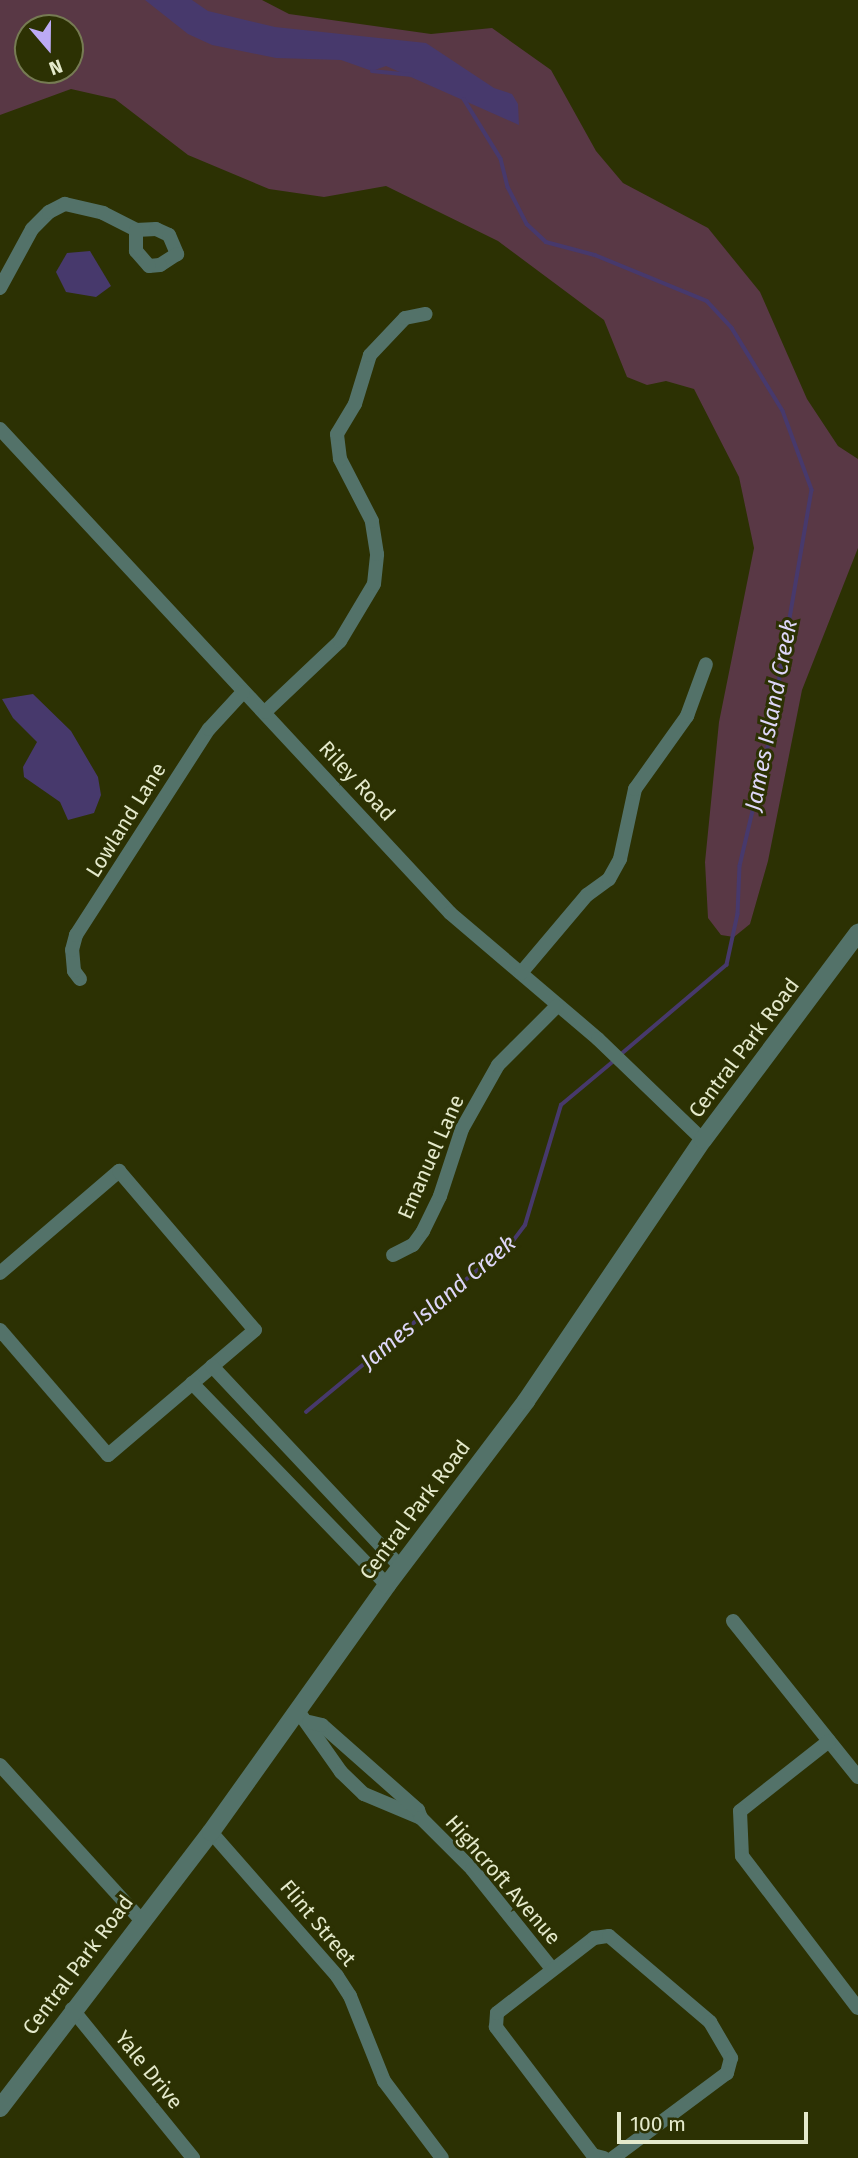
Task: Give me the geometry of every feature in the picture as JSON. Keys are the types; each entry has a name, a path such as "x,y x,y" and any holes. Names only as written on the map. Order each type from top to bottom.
{"street":[{"path":"0,288 32,229 48,212 65,204 103,213 136,230"},
{"path":"265,712 340,641 374,584 377,554 372,521 340,459 337,434 355,404 370,355 405,318 426,314"},
{"name":"Riley Road","path":"0,429 124,558 243,692 265,712 450,913 598,1039 703,1140"},
{"path":"521,973 587,895 609,879 620,859 635,789 687,716 706,664"},
{"name":"Lowland Lane","path":"80,979 73,960 76,935 209,729 243,692"},
{"name":"Central Park Road","path":"0,2108 72,2009 303,1717 387,1585 583,1321 703,1140 858,933"},
{"name":"Emanuel Lane","path":"393,1255 413,1245 423,1231 440,1196 463,1129 498,1065 557,1006"},
{"path":"0,1273 119,1171 255,1330 108,1455 0,1330"},
{"path":"212,1366 401,1567"},
{"path":"192,1383 387,1585"},
{"path":"733,1621 858,1777"},
{"name":"Highcroft Avenue","path":"303,1717 341,1772 364,1794 421,1818 472,1869 552,1969"},
{"name":"Highcroft Avenue","path":"303,1717 322,1725 418,1810 421,1818"},
{"path":"829,1741 740,1811 743,1856 858,2008"},
{"path":"0,1765 141,1920"},
{"name":"Flint Street","path":"211,1832 337,1976 384,2081 442,2158"},
{"path":"604,2158 593,2155 496,2027 497,2013 552,1969 594,1938 609,1937 710,2022 731,2058 727,2073 613,2158"},
{"name":"Yale Drive","path":"72,2009 193,2158"}],"shaded area":[{"path":"0,0 262,0 289,14 431,34 492,28 551,70 596,151 623,183 708,228 760,292 807,399 838,446 858,459 858,548 802,690 768,861 750,924 734,937 721,935 708,918 705,862 719,722 754,548 739,477 694,389 666,381 647,385 627,377 604,320 498,241 386,186 324,197 269,189 188,155 115,99 71,89 0,115"},
{"path":"145,0 192,0 208,11 275,27 426,43 494,88 512,94 518,104 519,125 386,66 372,71 341,60 276,58 212,45 188,34"},
{"path":"90,251 111,286 96,297 66,292 56,272 67,253"},
{"path":"33,694 71,731 98,777 101,795 94,813 68,820 60,802 24,777 23,767 37,742 13,718 2,699"}],"waterway":[{"name":"James Island Creek","path":"372,71 412,75"},
{"name":"James Island Creek","path":"464,99 501,159 508,187 527,224 546,242 595,255 707,301 732,328 783,411 812,490 767,752 740,866 738,914 727,965 621,1055"},
{"name":"James Island Creek","path":"306,1412 513,1241 525,1225 561,1105 615,1060"}]}
